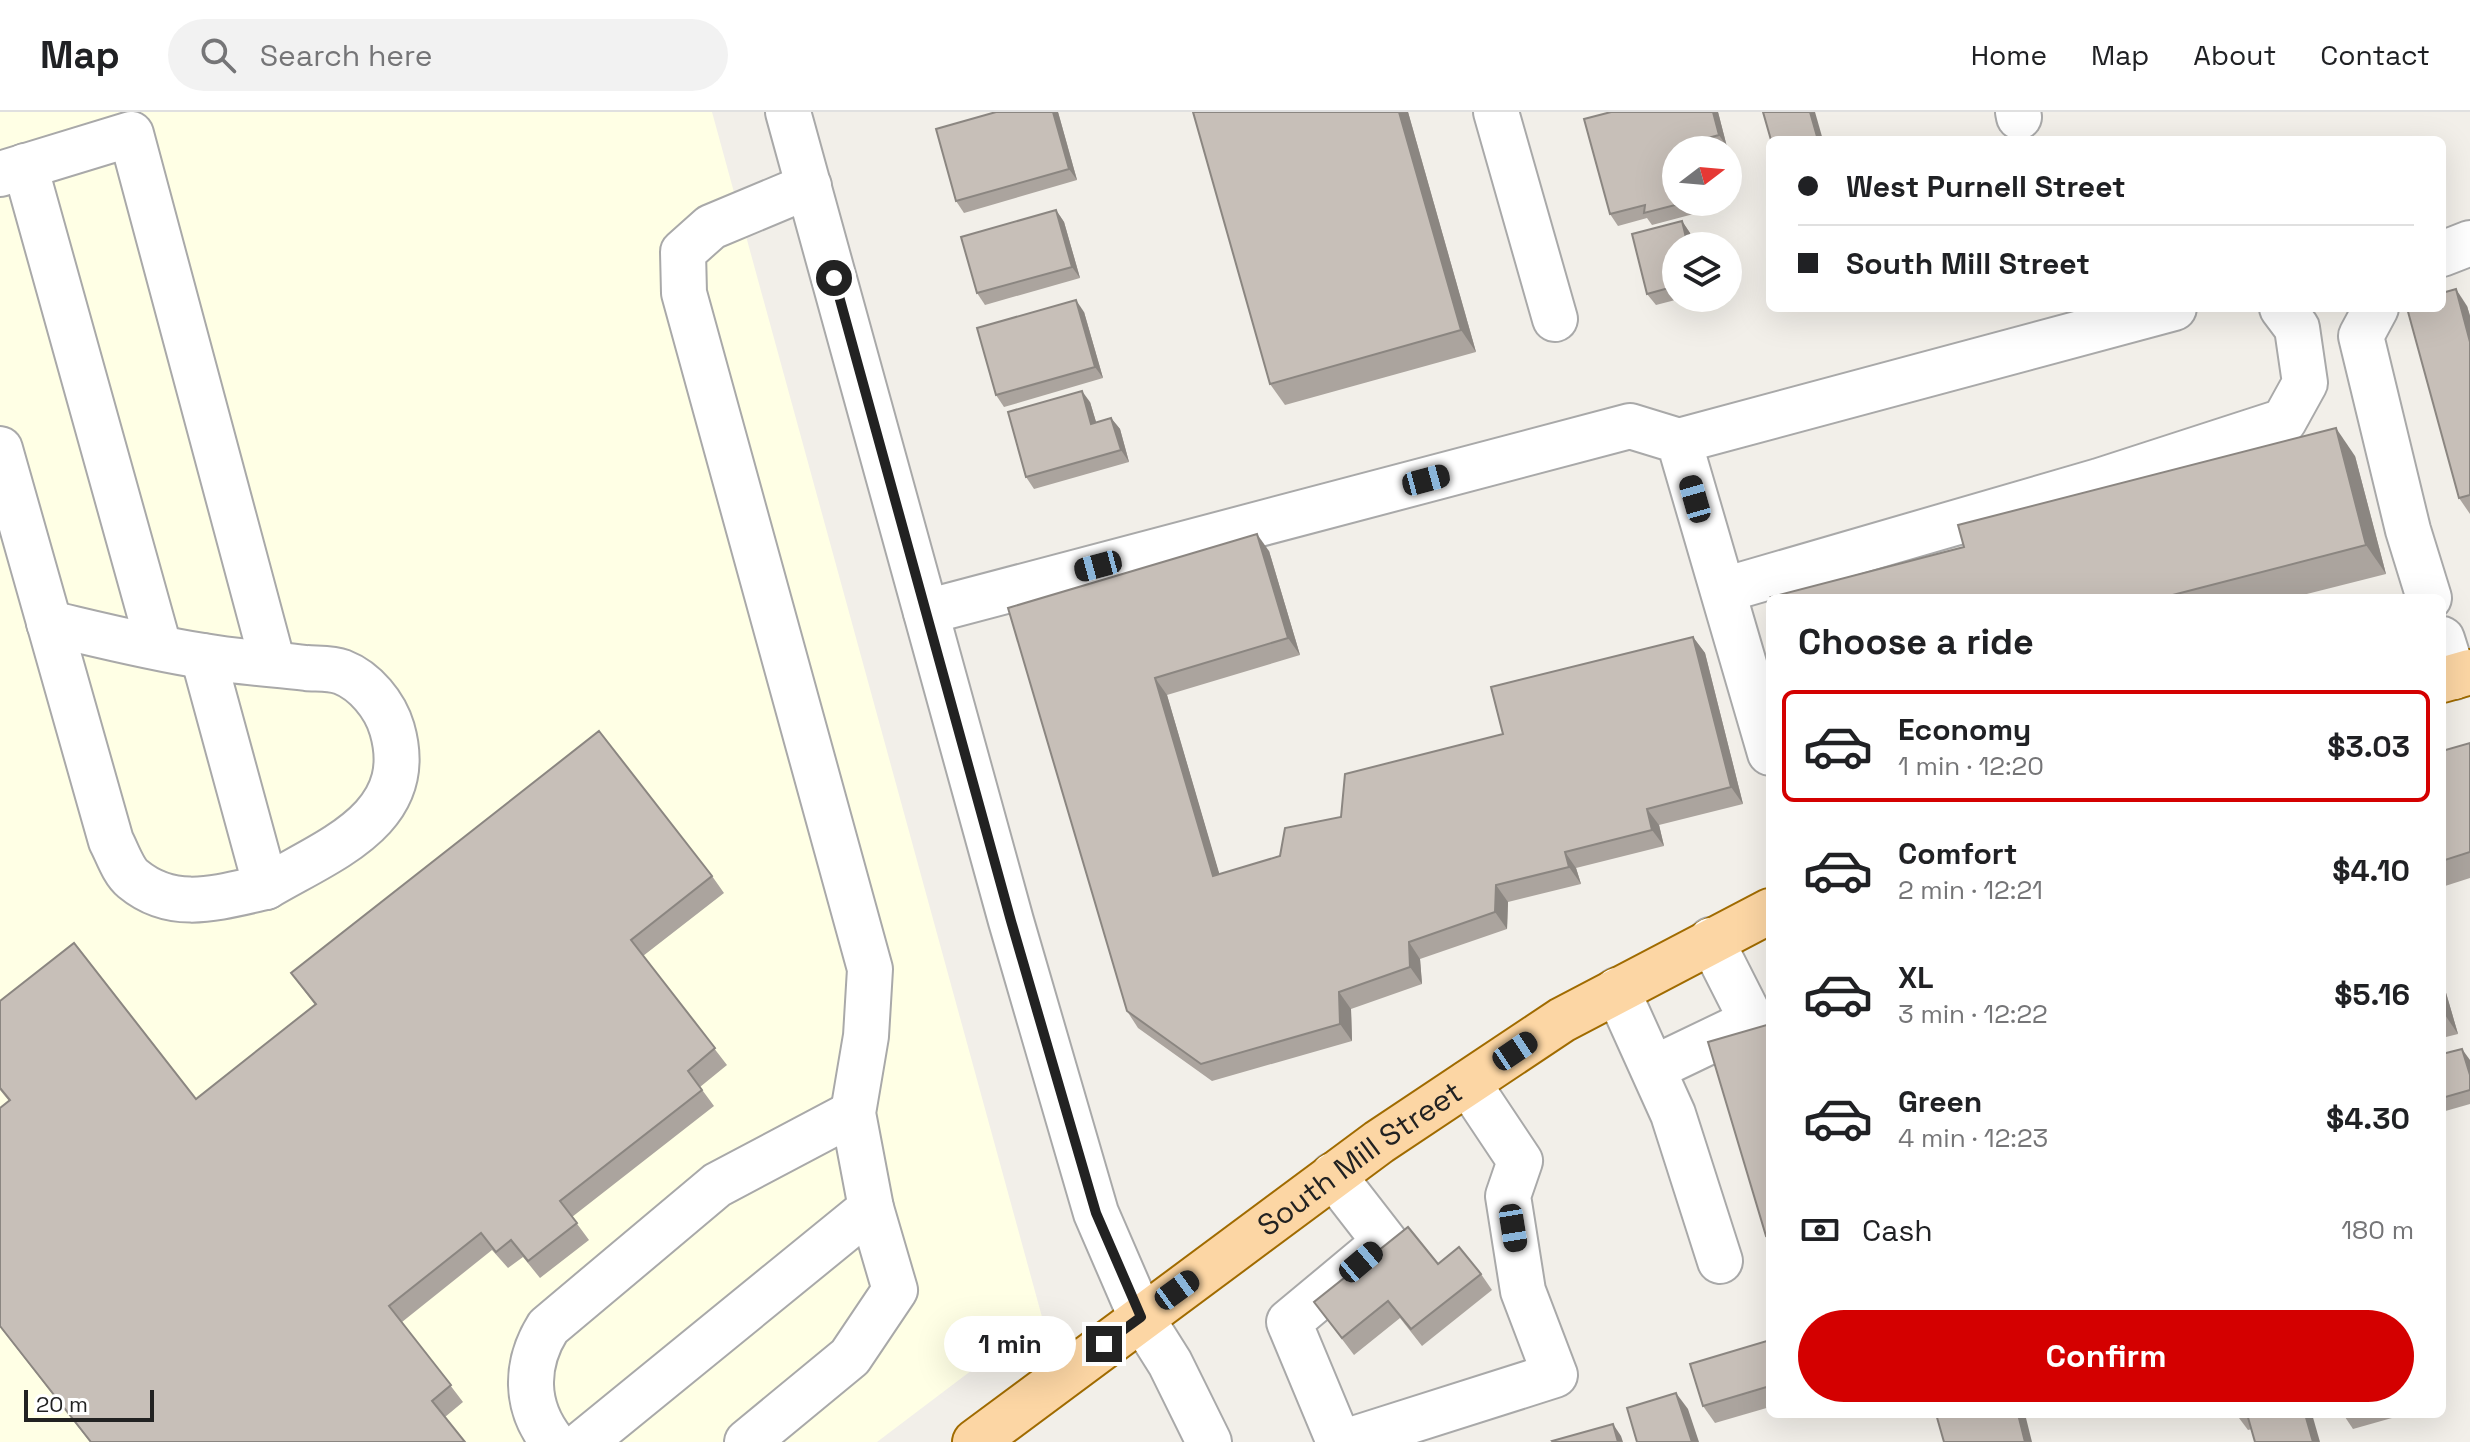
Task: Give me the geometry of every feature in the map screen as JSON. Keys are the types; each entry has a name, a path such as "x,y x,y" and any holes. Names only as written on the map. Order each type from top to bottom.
{"main road":[{"name":"South Mill Street","path":"975,1442 1333,1175 1562,1020 1766,913"}],"street":[{"path":"788,112 1096,1213 1141,1317 1170,1363 1209,1442"},
{"path":"1496,112 1555,319"},
{"path":"159,647 13,170 129,123 273,664"},
{"path":"747,1442 850,1357 895,1290 871,1208 853,1113 866,1036 870,969 684,293 683,252 711,227 809,186"},
{"path":"2446,252 2470,243"},
{"path":"926,612 1630,426 1679,441 2159,312"},
{"path":"1724,590 2099,481 2284,421 2305,383 2297,328 2285,312"},
{"path":"2374,312 2361,336 2408,530 2428,594"},
{"path":"1679,441 1766,739"},
{"path":"0,449 49,623 111,841 132,878 172,899 199,902 266,887 368,826 382,808 397,767 397,744 390,721 378,700 361,683 340,671 203,656 49,623"},
{"path":"203,656 266,887"},
{"path":"1654,1068 1752,1021 1711,940"},
{"path":"1617,990 1654,1068 1687,1152 1720,1261"},
{"path":"1333,1175 1385,1242 1289,1322 1342,1442 1555,1375 1520,1275 1508,1196 1520,1161 1468,1083"},
{"path":"553,1442 536,1411 529,1380 533,1351 548,1327 717,1185 853,1113"},
{"path":"584,1442 871,1208"}],"shaded area":[{"path":"0,112 712,112 1042,1317 877,1442 0,1442"}],"building":[{"path":"996,112 1053,112 1069,169 956,201 936,129"},
{"path":"1193,112 1399,112 1461,330 1270,384"},
{"path":"1611,112 1713,112 1719,135 1662,136 1662,208 1644,213 1645,205 1610,214 1584,119"},
{"path":"1763,112 1810,112 1817,136 1770,136"},
{"path":"1056,210 1072,267 977,293 961,237"},
{"path":"1682,221 1685,232 1662,232 1662,290 1647,294 1632,234"},
{"path":"2456,289 2470,342 2470,495 2459,498 2408,312 2446,312 2446,292"},
{"path":"1076,300 1095,367 996,395 977,328"},
{"path":"1082,391 1091,424 1111,418 1121,450 1026,477 1008,412"},
{"path":"2336,428 2366,545 2176,594 1783,594 1964,547 1958,525"},
{"path":"1257,534 1288,638 1155,678 1213,876 1280,856 1285,828 1341,817 1345,774 1503,734 1491,687 1693,637 1731,787 1647,809 1652,830 1565,852 1569,867 1496,885 1495,912 1409,942 1410,967 1339,992 1340,1024 1201,1064 1127,1011 1008,608"},
{"path":"599,731 712,876 631,940 715,1048 688,1071 702,1090 560,1201 577,1223 528,1261 511,1240 496,1252 481,1233 389,1306 451,1385 432,1401 465,1442 91,1442 0,1326 0,1108 10,1100 0,1088 0,1001 74,943 196,1099 316,1004 291,973"},
{"path":"2470,743 2470,852 2446,860 2446,750"},
{"path":"1766,1025 1766,1236 1708,1042"},
{"path":"2462,1049 2470,1075 2470,1090 2446,1097 2446,1053"},
{"path":"1408,1227 1438,1264 1459,1247 1481,1274 1411,1329 1388,1301 1342,1338 1314,1302"},
{"path":"1766,1341 1766,1387 1703,1406 1690,1364"},
{"path":"1676,1393 1692,1442 1637,1442 1627,1408"},
{"path":"1937,1418 2019,1418 2025,1442 1944,1442"},
{"path":"2248,1418 2306,1418 2313,1442 2255,1442"},
{"path":"1613,1424 1618,1442 1552,1441"}],"route":[{"path":"834,278 1011,921 1096,1213 1141,1317 1104,1344"}]}
